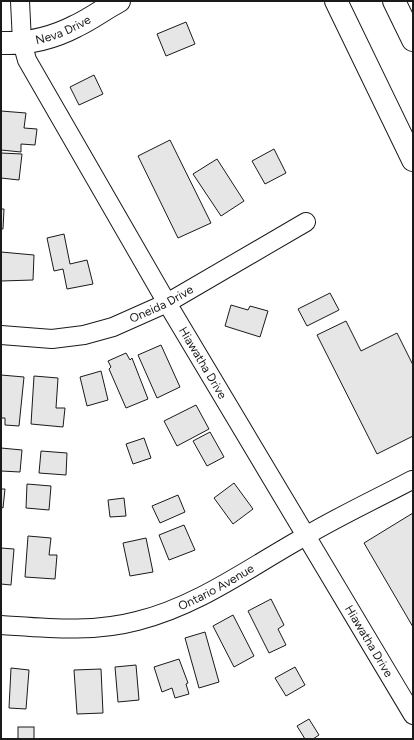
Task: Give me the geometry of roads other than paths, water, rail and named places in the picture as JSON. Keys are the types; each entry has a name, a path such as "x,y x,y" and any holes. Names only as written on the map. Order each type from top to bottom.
{"main road":[{"name":"Neva Drive","path":"11,43 48,37 76,27 118,1"},
{"path":"336,1 413,160"},
{"path":"394,1 413,40"}],"street":[{"name":"Hiawatha Drive","path":"20,1 11,43 27,60 167,303 413,716"},
{"name":"Oneida Drive","path":"1,336 52,339 84,335 113,327 167,303 306,222"},
{"name":"Ontario Avenue","path":"1,625 65,630 106,627 137,621 166,612 206,594 305,536 412,480"}]}
